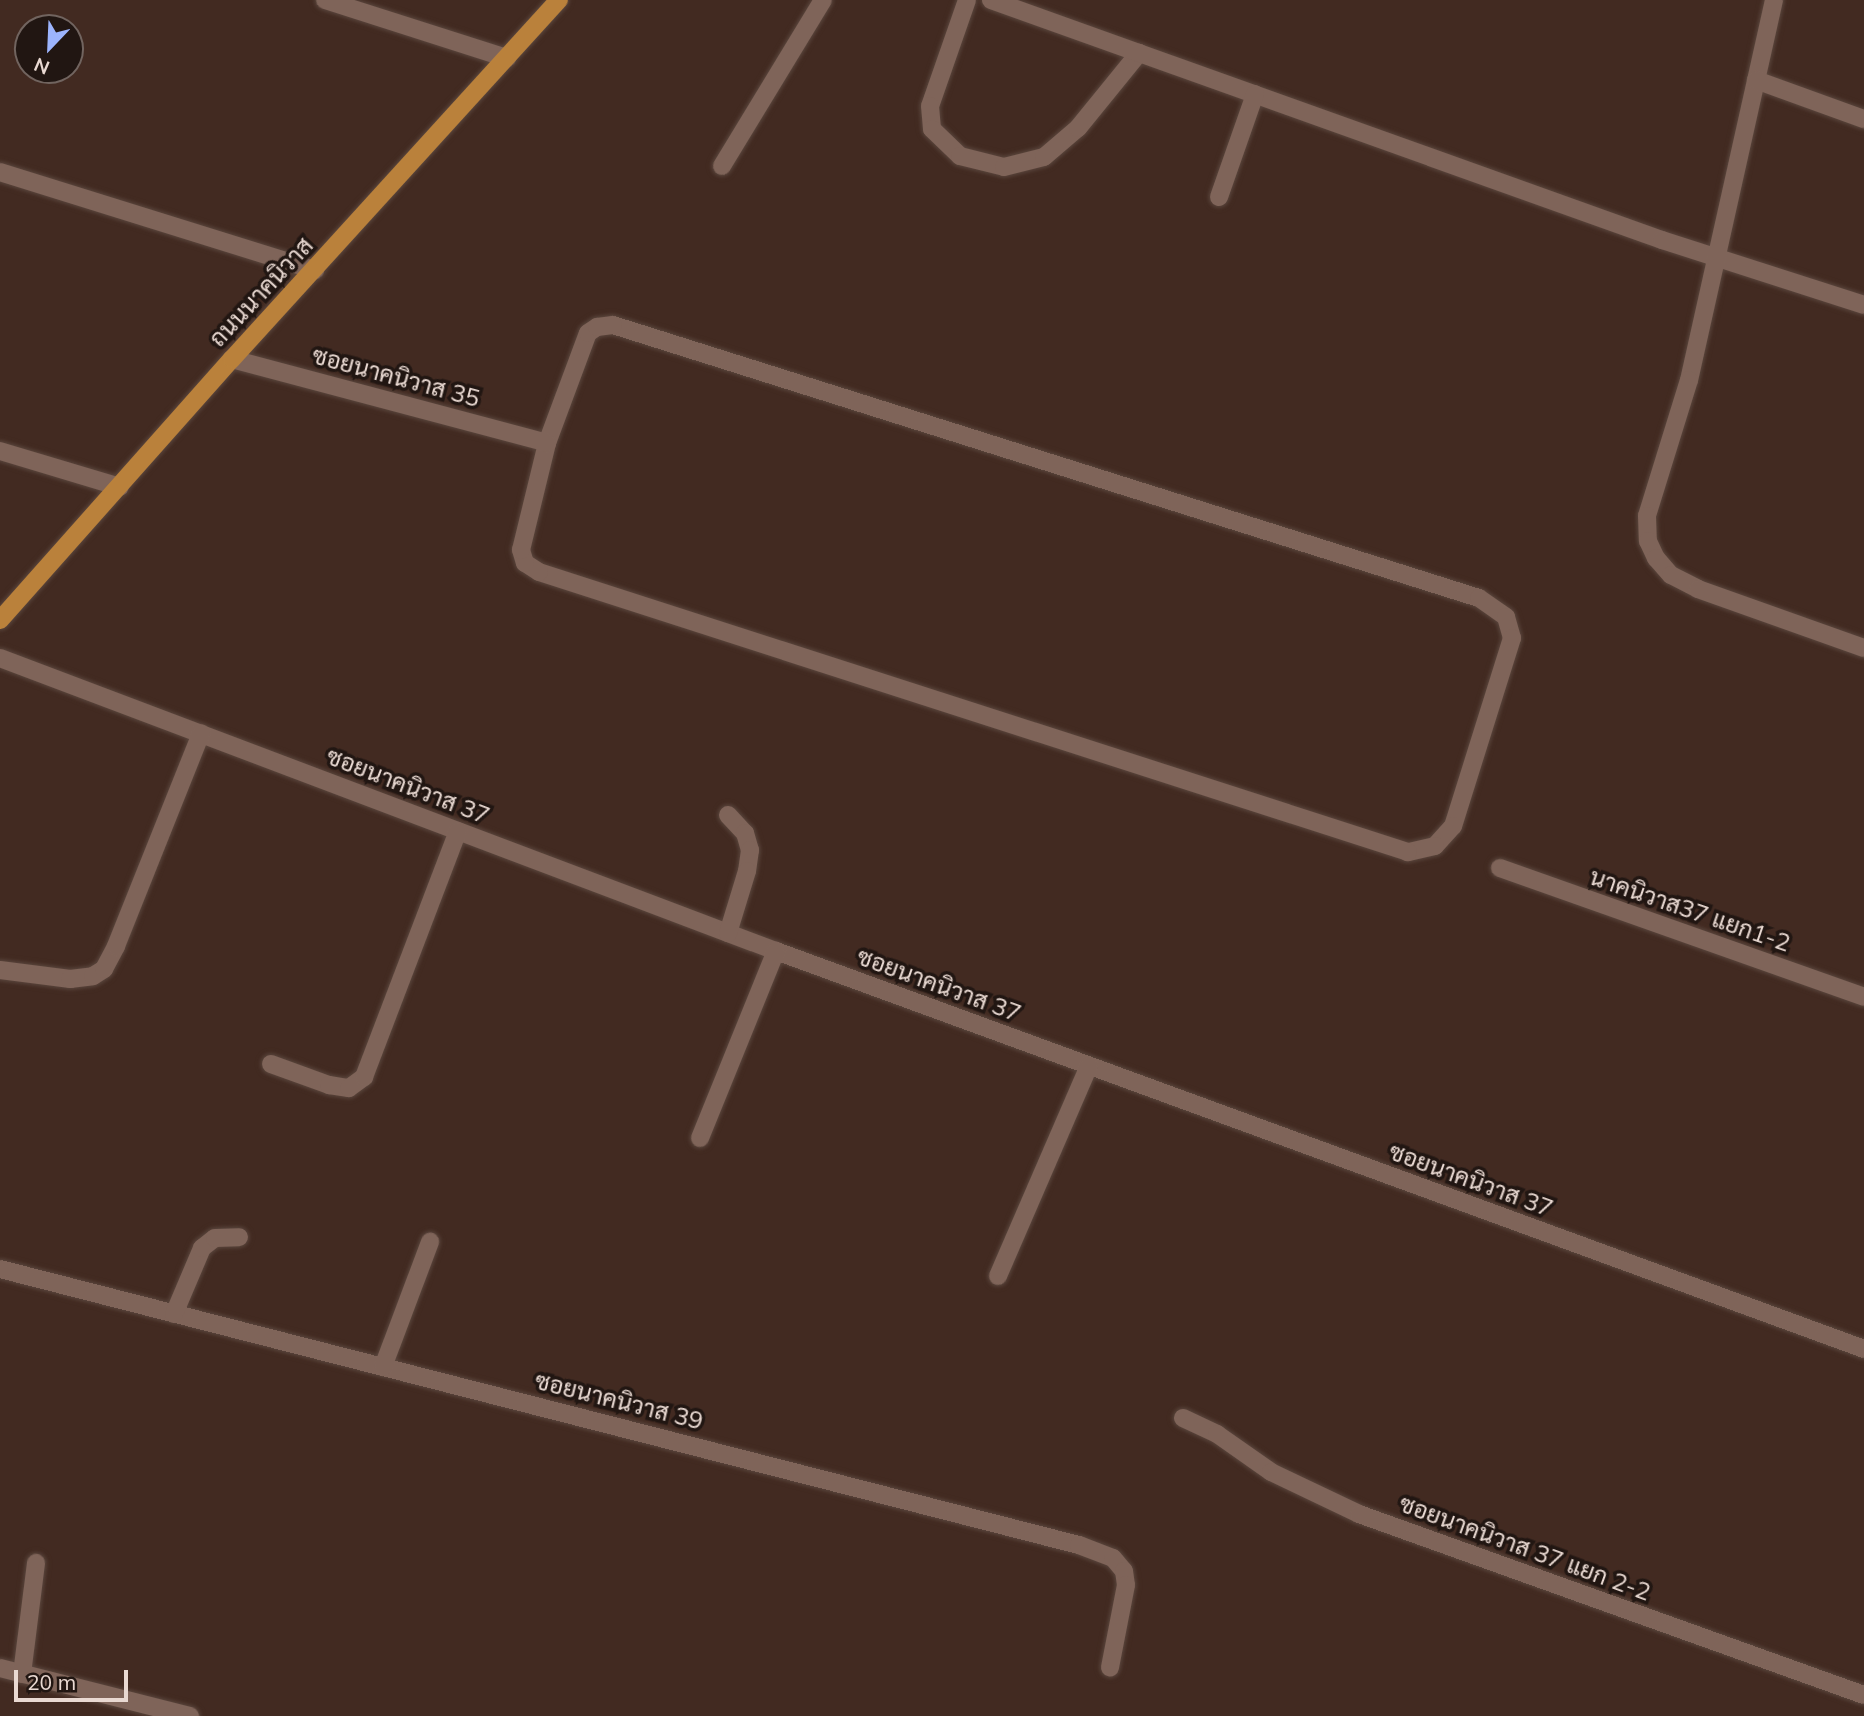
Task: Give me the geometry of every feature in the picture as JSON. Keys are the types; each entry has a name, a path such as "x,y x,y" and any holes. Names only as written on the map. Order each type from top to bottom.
{"main road":[{"name":"ถนนนาคนิวาส","path":"0,620 232,359 559,0"}],"street":[{"path":"325,0 507,58"},
{"path":"722,166 823,0"},
{"path":"967,0 929,106 932,129 960,156 1004,167 1044,157 1078,128 1139,53"},
{"path":"991,0 1662,240 1718,256 1864,306"},
{"path":"1774,0 1689,380 1647,516 1648,541 1656,558 1671,575 1698,589 1864,648"},
{"path":"1756,80 1864,119"},
{"path":"1219,197 1255,94"},
{"path":"0,173 315,270"},
{"path":"613,325 1479,598 1506,617 1512,638 1452,826 1435,845 1408,852 539,572 525,563 521,550 547,443 587,332 597,327 613,325"},
{"name":"ซอยนาคนิวาส 35","path":"232,359 547,443"},
{"path":"0,451 120,487"},
{"name":"ซอยนาคนิวาส 37","path":"0,658 776,951 1864,1349"},
{"path":"0,970 69,979 93,976 104,969 116,946 201,733"},
{"path":"728,815 744,833 750,850 747,871 728,933"},
{"path":"271,1064 328,1085 349,1088 364,1077 458,831"},
{"name":"นาคนิวาส37 แยก1-2","path":"1500,869 1864,997"},
{"path":"700,1138 776,951"},
{"path":"998,1276 1089,1066"},
{"path":"174,1314 202,1248 215,1238 239,1237"},
{"path":"383,1367 430,1242"},
{"name":"ซอยนาคนิวาส 39","path":"0,1269 1066,1541 1114,1558 1124,1571 1126,1585 1110,1667"},
{"name":"ซอยนาคนิวาส 37 แยก 2-2","path":"1183,1418 1217,1434 1271,1472 1359,1514 1864,1695"},
{"path":"22,1674 36,1563"},
{"path":"0,1668 190,1716"}]}
